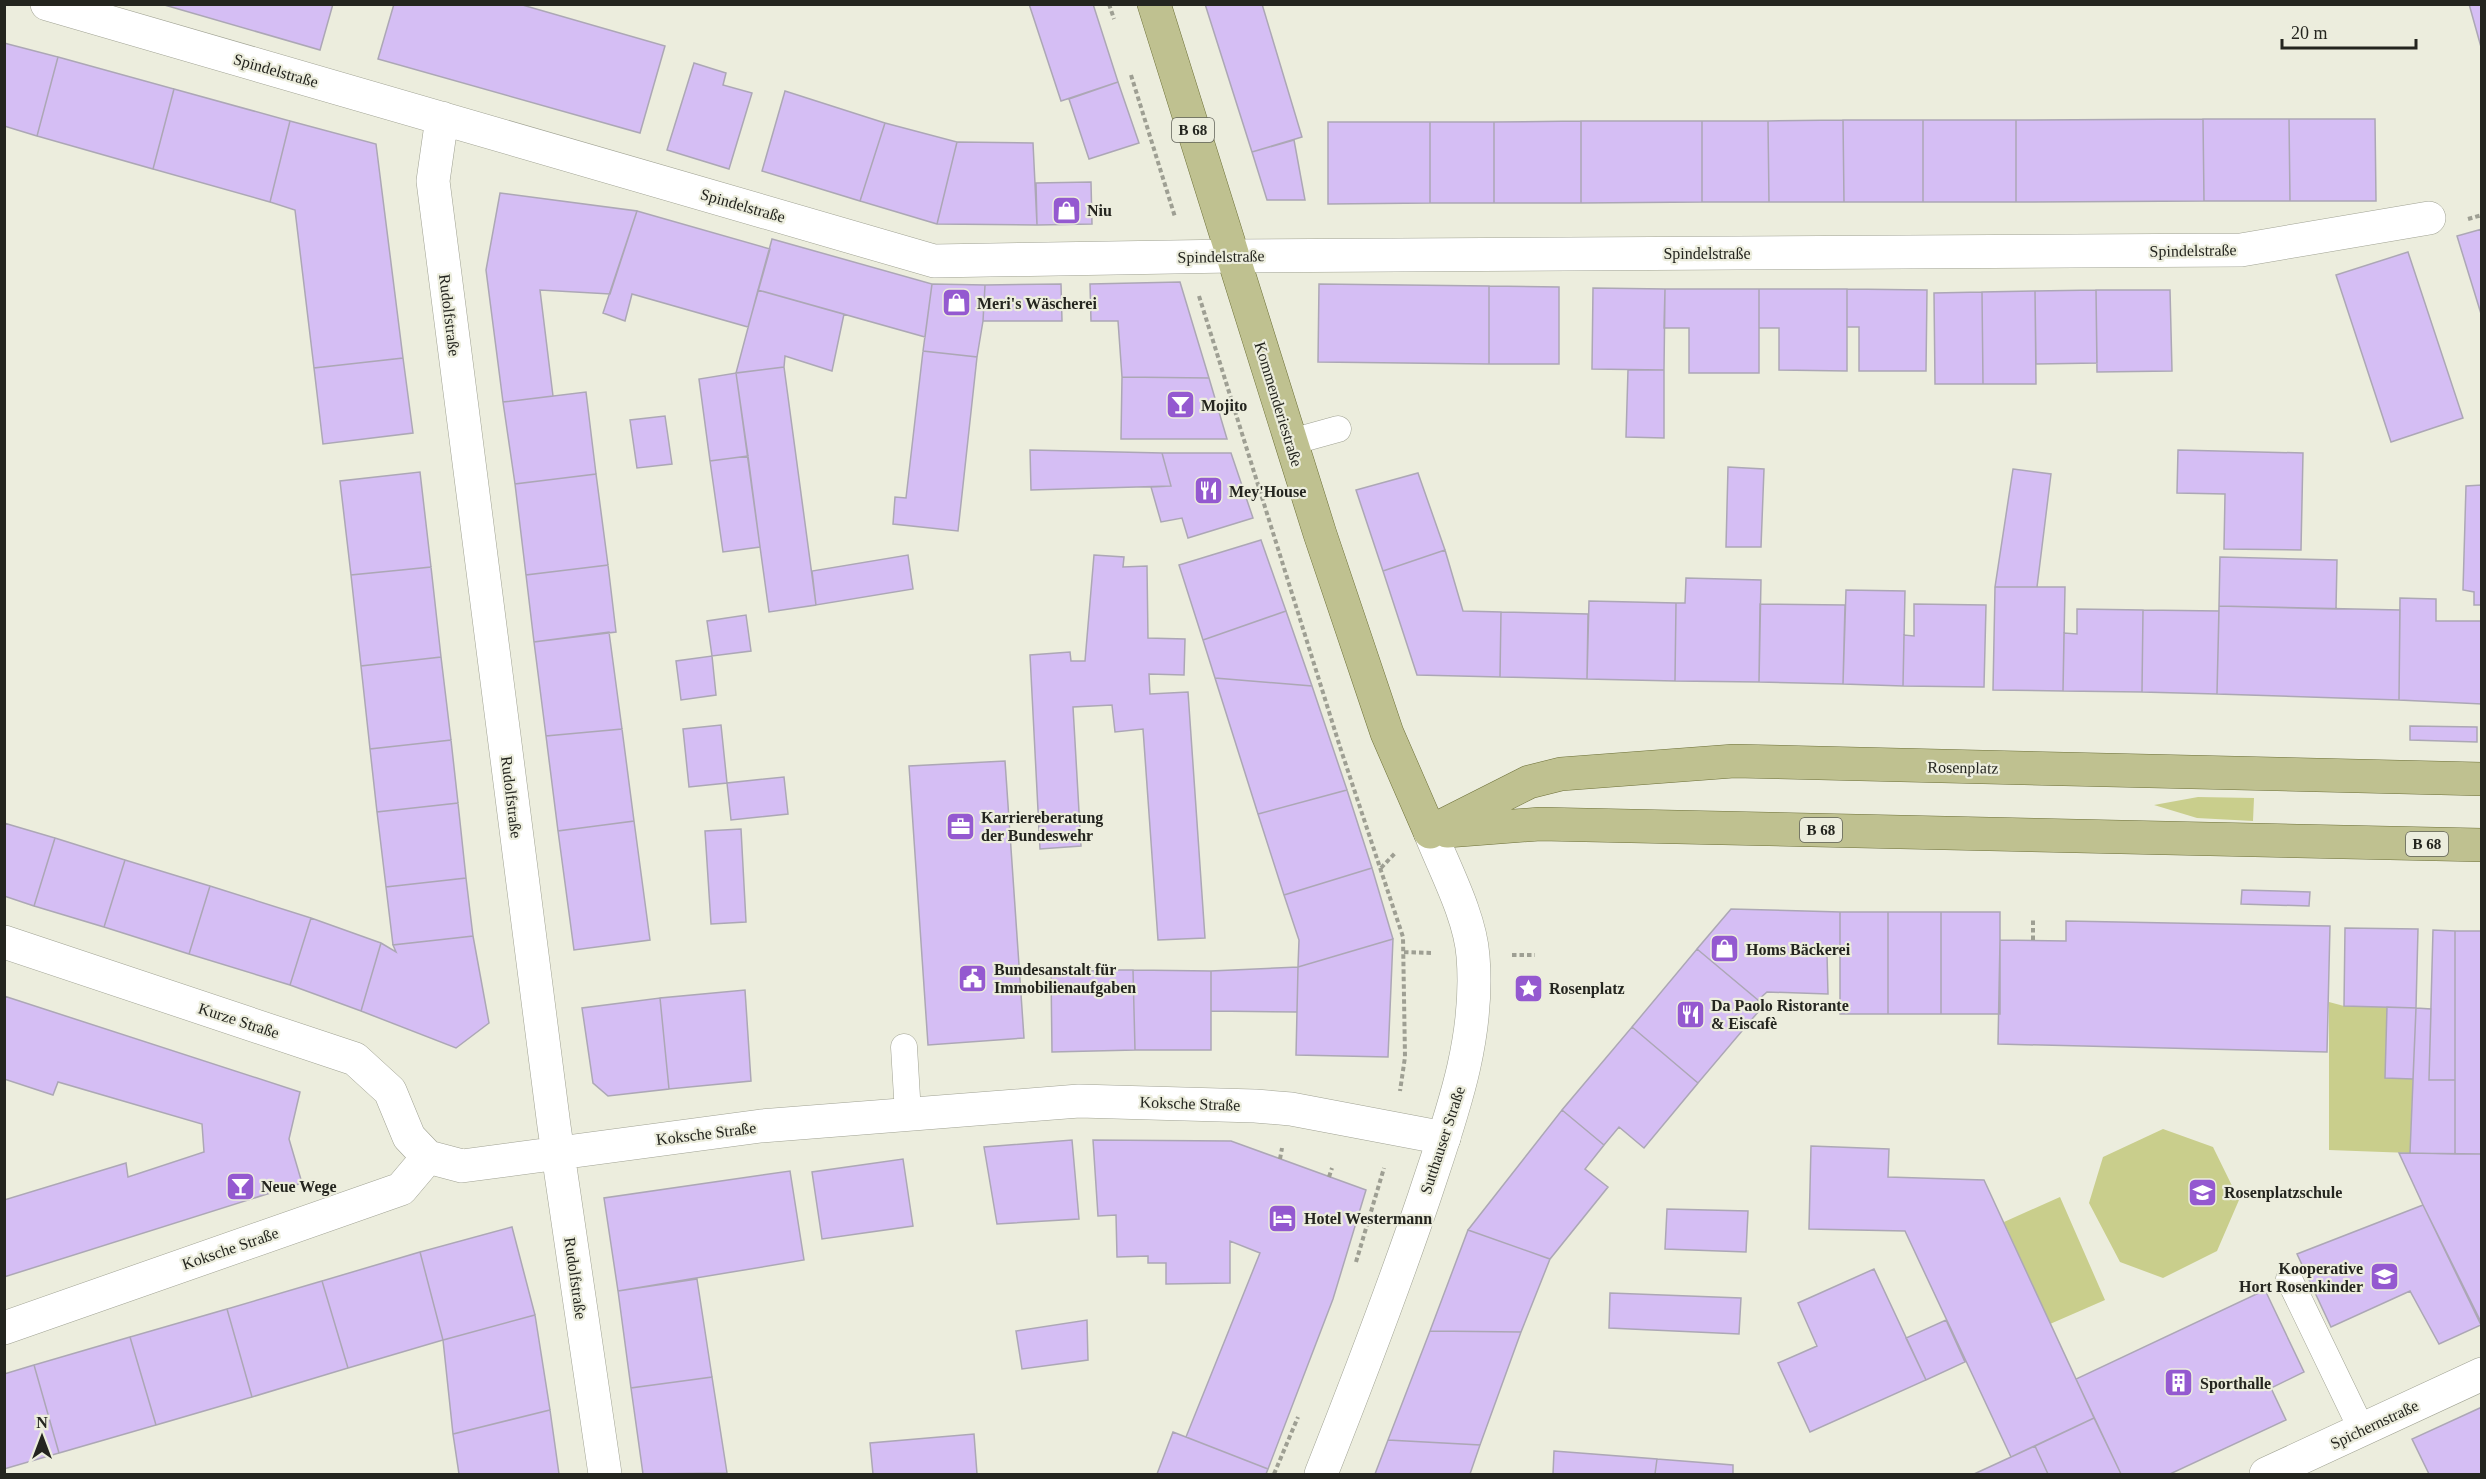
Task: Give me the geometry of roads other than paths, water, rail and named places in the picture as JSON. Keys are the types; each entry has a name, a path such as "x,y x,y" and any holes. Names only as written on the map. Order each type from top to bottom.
{"main road":[{"name":"Kommenderiestraße","path":"1154,4 1290,442 1387,733 1430,832"},
{"name":"Rosenplatz","path":"1430,832 1529,782 1561,774 1734,761 2481,778"},
{"name":"B 68","path":"1430,832 1540,824 2481,845"}],"street":[{"name":"Spindelstraße","path":"47,4 934,261 1187,256 2241,250 2429,218"},
{"name":"Rudolfstraße","path":"442,118 433,181 558,1152 605,1474"},
{"name":"Sutthauser Straße","path":"1321,1474 1384,1315 1444,1138 1466,1063 1474,1008 1473,954 1463,913 1430,832"},
{"name":"Kurze Straße","path":"4,942 355,1059 390,1091 409,1137 428,1157"},
{"name":"Koksche Straße","path":"4,1328 400,1189 428,1157 462,1166 761,1126 1079,1101 1291,1109 1444,1138"},
{"name":"Spichernstraße","path":"2265,1474 2481,1374"}],"lane":[{"path":"1290,442 1338,429"},
{"path":"904,1047 908,1114"},
{"path":"2289,1279 2362,1430"}],"place":[{"name":"Niu","path":"1066,210"},
{"name":"Meri's Wäscherei","path":"956,303"},
{"name":"Mojito","path":"1180,405"},
{"name":"Mey'House","path":"1208,491"},
{"name":"Karriereberatung der Bundeswehr","path":"960,826"},
{"name":"Homs Bäckerei","path":"1725,949"},
{"name":"Bundesanstalt für Immobilienaufgaben","path":"973,978"},
{"name":"Rosenplatz","path":"1528,988"},
{"name":"Da Paolo Ristorante & Eiscafè","path":"1690,1014"},
{"name":"Neue Wege","path":"240,1186"},
{"name":"Rosenplatzschule","path":"2203,1192"},
{"name":"Hotel Westermann","path":"1283,1218"},
{"name":"Kooperative Hort Rosenkinder","path":"2384,1277"},
{"name":"Sporthalle","path":"2179,1383"}]}
